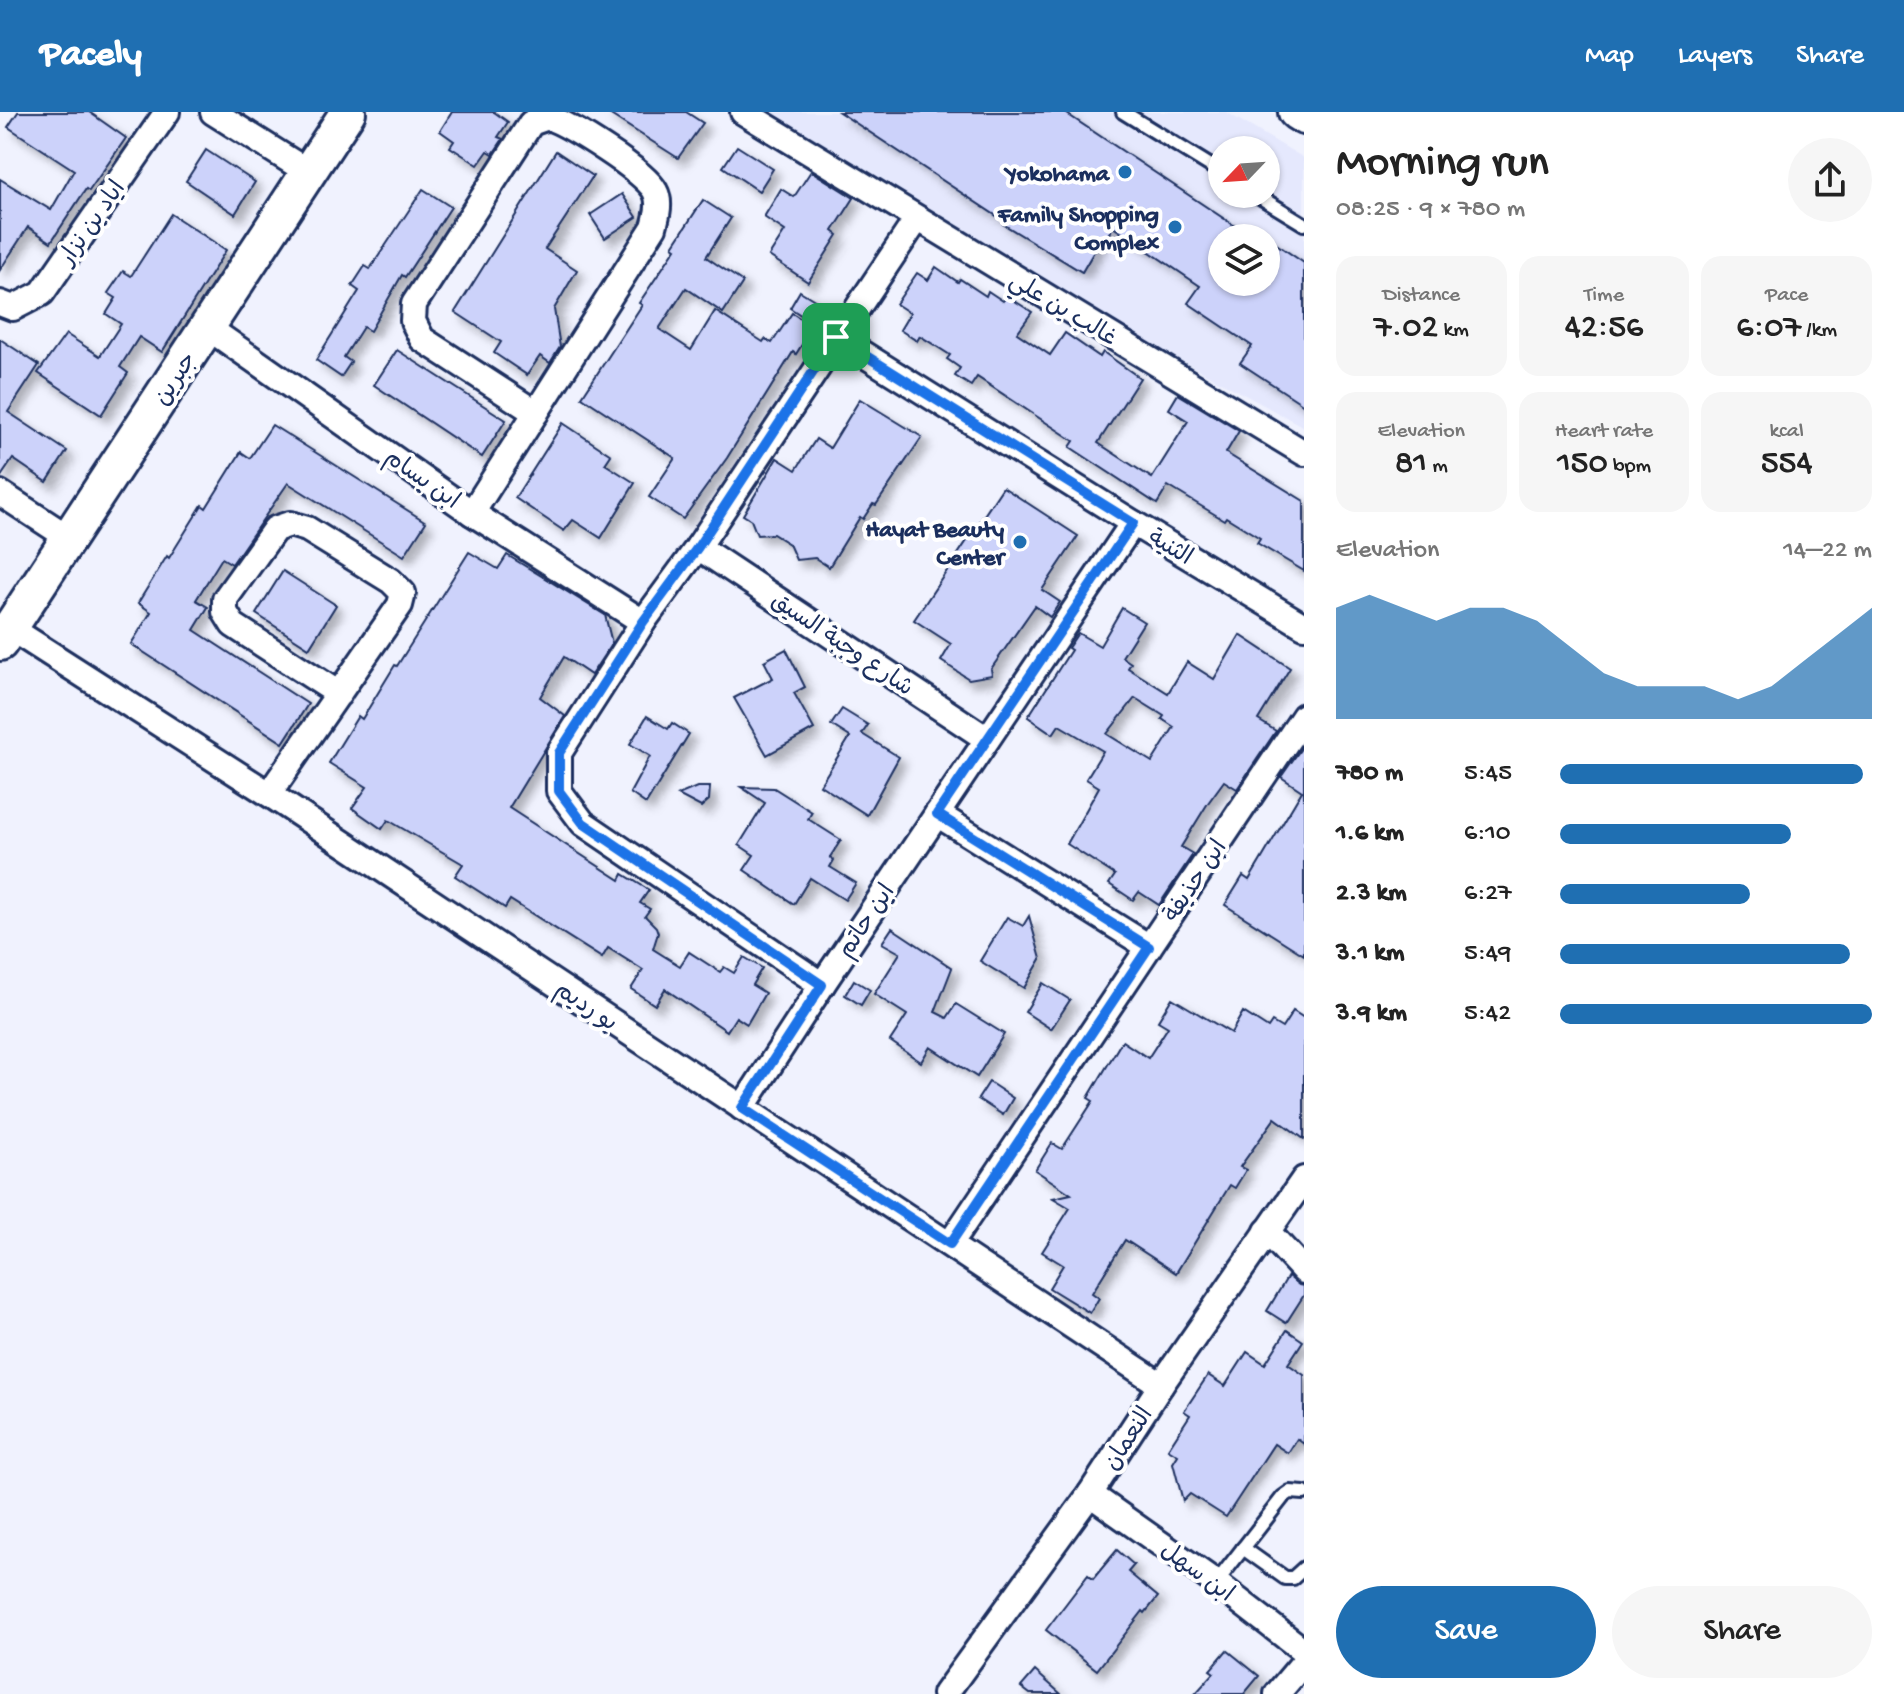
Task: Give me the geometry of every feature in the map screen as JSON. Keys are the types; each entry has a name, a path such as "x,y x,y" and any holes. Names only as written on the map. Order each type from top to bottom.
{"street":[{"name":"اياد بن نزار","path":"0,303 13,308 42,293 167,112"},
{"path":"213,112 308,172"},
{"name":"جبرين","path":"5,636 348,112"},
{"name":"غالب بن علي","path":"743,112 1304,453"},
{"path":"1296,112 1304,117"},
{"path":"472,513 536,413 654,227 658,212 656,192 644,177 564,123 548,117 531,123 414,304 413,321 422,339 536,413"},
{"path":"822,985 583,823 559,791 559,753 643,622 698,547 917,219"},
{"name":"ابن بسام","path":"207,327 472,513 643,622"},
{"name":"الثنية","path":"836,337 1304,626"},
{"path":"0,493 69,538"},
{"name":"ابن حاتم","path":"742,1108 1133,523"},
{"path":"269,794 339,694 400,605 403,593 391,581 307,529 290,524 275,529 225,599 225,612 233,625 339,694"},
{"name":"شارع وجبة السيق","path":"698,547 987,739"},
{"name":"بو رديم","path":"5,636 269,794 1161,1385"},
{"name":"ابن حذيفة","path":"950,1244 1304,716"},
{"path":"937,814 1149,947"},
{"name":"النعمان","path":"945,1694 1090,1494 1161,1385 1304,1179"},
{"path":"1267,1231 1304,1271"},
{"name":"ابن سهل","path":"1090,1494 1216,1583 1304,1651"},
{"path":"1277,1694 1304,1662"}],"lane":[{"path":"1123,112 1208,164"},
{"path":"1278,208 1304,224"},
{"path":"1216,1583 1283,1497 1290,1492 1304,1493"},
{"path":"1243,1548 1285,1578 1293,1578 1304,1568"}],"shaded area":[{"path":"760,112 1226,112 1267,136 1208,136 1208,208 1280,208 1280,144 1304,158 1304,427 1064,297"}],"building":[{"path":"18,112 89,112 126,138 89,191 86,189 51,242 28,227 0,270 0,179 51,210 74,170 8,127"},
{"path":"452,112 494,112 508,122 498,137 503,139 493,154 488,151 478,165 450,147 454,141 440,131"},
{"path":"606,112 686,112 703,123 678,158"},
{"path":"839,112 1064,112 1232,224 1208,224 1208,296 1280,296 1280,247 1304,263 1304,405 1240,363 1252,346 1188,303 1200,286 1113,227 1106,238 1103,236 1082,272 1003,224 1004,221"},
{"path":"737,146 773,169 759,191 723,167"},
{"path":"206,150 255,182 235,214 186,181"},
{"path":"556,151 593,176 545,249 577,270 554,309 560,347 550,363 540,356 527,375 494,353 501,342 455,312"},
{"path":"811,171 854,198 833,231 838,235 808,282 769,256 785,231 764,217 781,189 794,197"},
{"path":"423,189 451,207 405,277 402,275 370,331 363,327 344,357 351,362 341,377 316,360 359,291 352,286 365,266 370,269"},
{"path":"622,194 637,217 605,238 590,215"},
{"path":"703,200 731,218 706,257 743,282 723,313 686,288 659,329 691,350 715,311 763,342 765,339 772,343 792,313 813,327 796,354 793,352 727,458 683,519 649,497 675,458 582,397 642,305 639,303"},
{"path":"171,214 226,250 162,352 139,337 120,367 128,373 101,415 38,373 66,334 100,356 121,324 106,314 116,298 108,293 123,271 131,276"},
{"path":"936,267 986,296 988,291 1003,301 1007,296 1032,312 1017,333 1050,355 1065,333 1100,357 1103,352 1140,378 1098,443 1152,478 1188,421 1169,409 1178,394 1239,431 1226,453 1304,501 1304,571 1257,543 1260,538 1168,486 1157,504 1070,447 1074,441 977,377 971,386 955,376 960,368 947,359 950,355 920,336 917,341 900,330 910,313 896,304 917,273 928,280"},
{"path":"800,291 818,302 807,319 790,308"},
{"path":"0,339 39,365 8,412 67,451 47,482 13,459 0,478"},
{"path":"397,350 506,420 482,457 374,385"},
{"path":"860,399 922,437 876,505 873,504 863,519 860,517 829,567 815,558 796,560 789,544 773,534 757,535 751,520 743,515 777,458 796,470 816,439 830,448"},
{"path":"563,423 611,455 605,464 635,483 601,538 573,520 564,531 515,498"},
{"path":"272,425 426,522 404,556 288,483 232,564 222,558 196,600 208,607 194,630 308,704 283,743 131,644 151,612 138,603 167,556 169,558 202,505 206,508 241,452 250,458"},
{"path":"1003,487 1078,536 1042,590 1060,602 1050,617 1035,606 991,669 992,675 969,679 941,661 951,644 914,620"},
{"path":"469,552 498,569 507,555 605,615 612,643 591,675 564,657 540,697 565,716 509,808 620,880 623,874 649,890 640,903 650,909 645,916 658,933 653,949 680,966 689,952 720,972 724,967 734,973 744,957 762,968 752,985 765,993 747,1024 736,1017 727,1031 665,989 655,1005 631,989 643,970 608,948 602,958 510,900 505,908 455,876 463,864 388,820 382,829 352,808 367,787 329,763 358,716 362,719"},
{"path":"283,571 336,605 309,648 256,614"},
{"path":"1122,608 1144,622 1122,657 1131,663 1128,668 1168,693 1187,662 1214,679 1240,635 1290,668 1258,720 1276,731 1237,789 1224,781 1208,803 1181,847 1193,854 1159,905 1139,892 1133,900 1109,884 1115,875 1067,844 1099,787 1086,779 1103,751 1059,725 1053,734 1028,717 1071,650 1068,648 1078,633 1100,646","holes":["1135,698 1164,716 1162,719 1174,727 1152,762 1107,734"]},
{"path":"786,649 805,687 794,693 814,729 767,755 734,698 773,678 764,661"},
{"path":"842,709 868,725 862,734 899,757 867,815 820,785 850,737 831,725"},
{"path":"647,716 668,729 672,723 689,734 646,804 630,793 650,756 630,744"},
{"path":"1302,747 1304,955 1225,905 1243,876 1249,880 1302,791 1281,777"},
{"path":"697,787 710,787 709,800 701,807 678,795"},
{"path":"741,787 774,788 812,812 808,819 841,840 830,857 834,860 830,867 856,883 845,900 810,878 794,904 744,870 754,855 739,845 765,803"},
{"path":"1029,916 1041,959 1024,988 980,961 1007,917 1023,926"},
{"path":"892,928 952,968 935,1012 947,1018 956,1004 1004,1034 977,1077 930,1047 921,1062 890,1041 907,1015 874,994 900,953 882,943"},
{"path":"854,980 870,990 861,1005 845,995"},
{"path":"1043,983 1070,1000 1051,1029 1025,1012"},
{"path":"1172,998 1231,1033 1243,1012 1268,1028 1272,1022 1282,1028 1293,1011 1304,1018 1304,1139 1275,1118 1240,1167 1246,1170 1235,1188 1230,1185 1176,1273 1125,1240 1092,1293 1099,1298 1090,1313 1049,1288 1063,1265 1042,1252 1070,1208 1053,1198 1071,1194 1035,1170 1052,1143 1062,1149 1093,1101 1088,1098 1122,1041 1148,1058 1168,1027 1158,1021"},
{"path":"989,1082 1013,1098 1003,1115 978,1099"},
{"path":"1288,1276 1304,1286 1304,1295 1286,1323 1267,1311"},
{"path":"1287,1330 1303,1341 1288,1364 1304,1375 1304,1444 1297,1439 1288,1453 1274,1444 1226,1517 1190,1494 1183,1501 1173,1463 1178,1455 1168,1449 1190,1415 1184,1411 1208,1375 1225,1386 1247,1352 1265,1364"},
{"path":"1117,1550 1134,1565 1128,1572 1158,1597 1145,1613 1143,1611 1097,1670 1046,1630 1088,1575 1093,1579"},
{"path":"1227,1650 1259,1676 1244,1694 1195,1694 1214,1673 1210,1670"},
{"path":"1035,1671 1061,1694 1030,1694 1021,1687"}],"place":[{"name":"Yokohama","path":"1125,172"},
{"name":"Family Shopping Complex","path":"1175,227"},
{"name":"Hayat Beauty Center","path":"1020,542"}],"route":[{"path":"836,337 1133,523 937,814 1149,947 950,1244 742,1108 822,985 583,823 559,791 559,753 643,622 698,547 836,337"}]}
